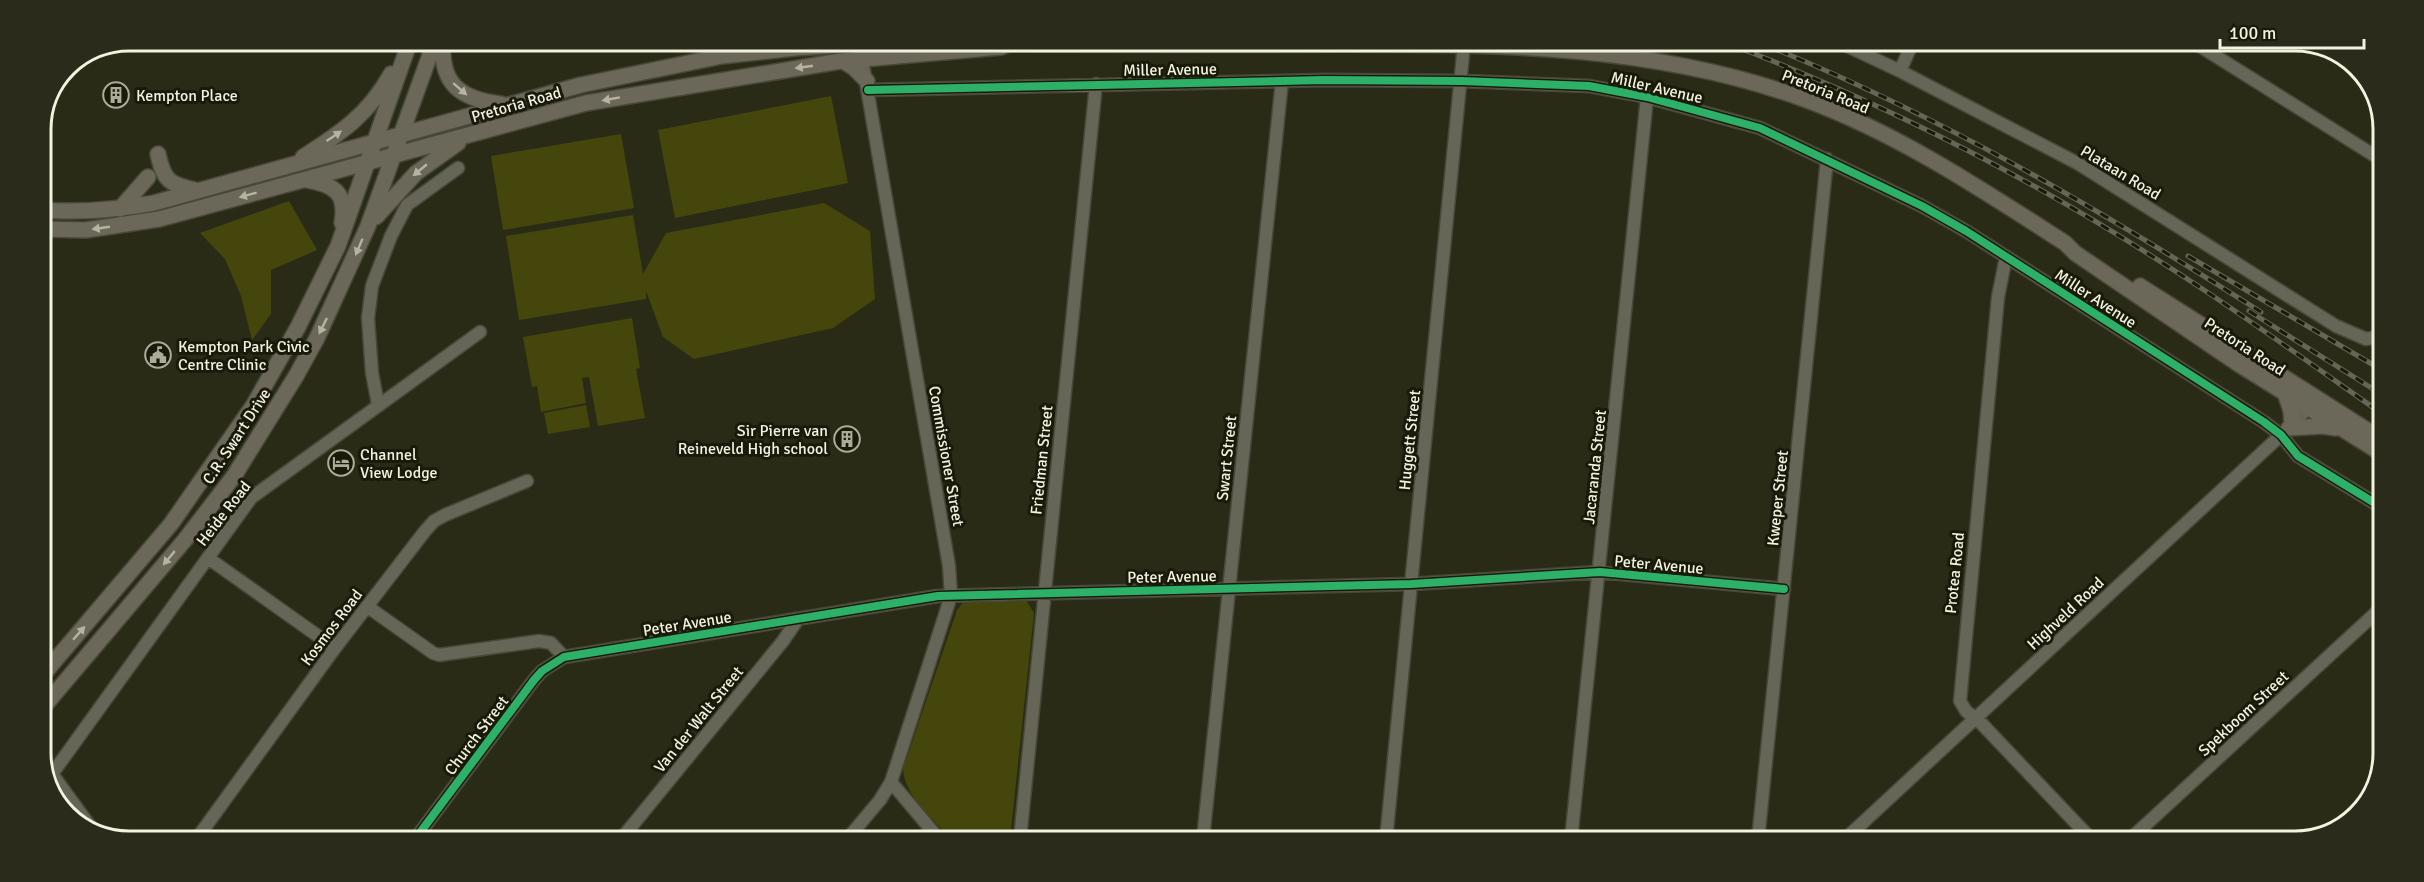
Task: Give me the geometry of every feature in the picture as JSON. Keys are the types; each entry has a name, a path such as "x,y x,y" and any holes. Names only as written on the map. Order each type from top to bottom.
{"main road":[{"path":"285,168 349,127 370,106 385,86 404,51"},
{"name":"C.R. Swart Drive","path":"51,665 171,524 253,406 275,368 338,246 407,51"},
{"name":"C.R. Swart Drive","path":"51,698 183,541 240,466 317,338 368,226 431,51"},
{"path":"443,51 444,64 456,88 478,101 509,105"},
{"name":"Pretoria Road","path":"51,211 71,213 120,209 154,203 581,85 722,56 764,51"},
{"name":"Pretoria Road","path":"51,228 87,230 159,219 395,154 468,137 586,103 721,79 843,61 955,51"},
{"name":"Pretoria Road","path":"1584,51 1616,54 1712,72 1797,97 1864,125 1963,177 2065,243 2075,253 2154,308 2285,393 2373,435"},
{"path":"843,61 854,68 867,85"},
{"path":"368,226 416,173 468,137"},
{"path":"158,154 168,180 177,186 197,190"},
{"path":"120,209 148,177"},
{"path":"304,180 329,185 337,191 341,198 343,218 338,246"},
{"name":"Pretoria Road","path":"2065,243 2081,247 2312,404 2339,428 2373,448"},
{"path":"2285,393 2291,411 2287,429 2323,426 2339,428"}],"street":[{"name":"Commissioner Street","path":"854,831 891,782 951,596 949,566 862,51"},
{"name":"Huggett Street","path":"1387,831 1464,51"},
{"name":"Plataan Road","path":"1866,51 2077,163 2336,326 2358,337 2373,337"},
{"path":"1900,71 1909,51"},
{"path":"2208,51 2373,155"},
{"name":"Swart Street","path":"1204,831 1282,81"},
{"name":"Miller Avenue","path":"867,85 1462,81 1589,86 1647,97 1761,128 1922,206 2006,256 2265,422 2287,429 2298,456 2373,502"},
{"name":"Friedman Street","path":"1021,831 1096,84"},
{"name":"Jacaranda Street","path":"1572,831 1647,97"},
{"name":"Kweper Street","path":"1759,831 1827,159"},
{"path":"378,404 372,373 368,318 372,286 391,236 407,205 458,168"},
{"name":"Protea Road","path":"2006,256 1998,297 1959,693 1962,706 2083,831"},
{"name":"Heide Road","path":"52,767 251,498 260,489 480,332"},
{"name":"Highveld Road","path":"1854,831 2312,404"},
{"name":"Kosmos Road","path":"202,831 335,648 434,521 527,481"},
{"path":"208,558 335,648"},
{"name":"Peter Avenue","path":"564,657 951,596 1411,584 1600,572 1784,589"},
{"path":"368,607 439,655 539,640 550,643 564,657"},
{"name":"Spekboom Street","path":"2139,831 2373,615"},
{"name":"Van der Walt Street","path":"628,831 783,641 798,619"},
{"name":"Church Street","path":"421,831 534,680 542,671 564,657"},
{"path":"891,782 932,831"},
{"path":"58,785 80,813"}],"shaded area":[{"path":"831,96 848,183 675,218 658,130"},
{"path":"621,134 634,208 503,230 491,156"},
{"path":"289,201 317,250 271,270 271,314 252,340 241,296 225,259 200,233"},
{"path":"824,203 870,231 875,299 833,328 694,359 663,337 646,291 646,299 519,320 506,236 633,215 643,274 666,233"},
{"path":"632,318 640,368 636,369 645,418 598,426 589,377 582,378 586,403 541,412 537,386 532,387 523,337"},
{"path":"586,405 590,427 548,434 544,413"},
{"path":"1019,597 1026,600 1034,613 1011,831 943,831 914,798 905,779 903,769 957,610 964,601"}],"railway":[{"path":"1747,51 1916,125 2037,188 2096,222 2210,294 2373,407"},
{"path":"1780,51 1893,102 2018,166 2140,237 2261,312"},
{"path":"2188,256 2373,365"},
{"path":"2249,311 2373,389"}],"cycle path":[{"path":"868,90 1324,80 1462,81 1589,86 1647,97 1760,128 1922,206 1966,231 2264,422 2281,435 2298,456 2373,502"},
{"path":"421,831 534,680 542,671 564,657 938,596 1411,584 1600,572 1784,589"}],"place":[{"name":"Kempton Place","path":"116,95"},
{"name":"Kempton Park Civic Centre Clinic","path":"158,355"},
{"name":"Sir Pierre van Reineveld High school","path":"847,439"},
{"name":"Channel View Lodge","path":"341,463"}]}
